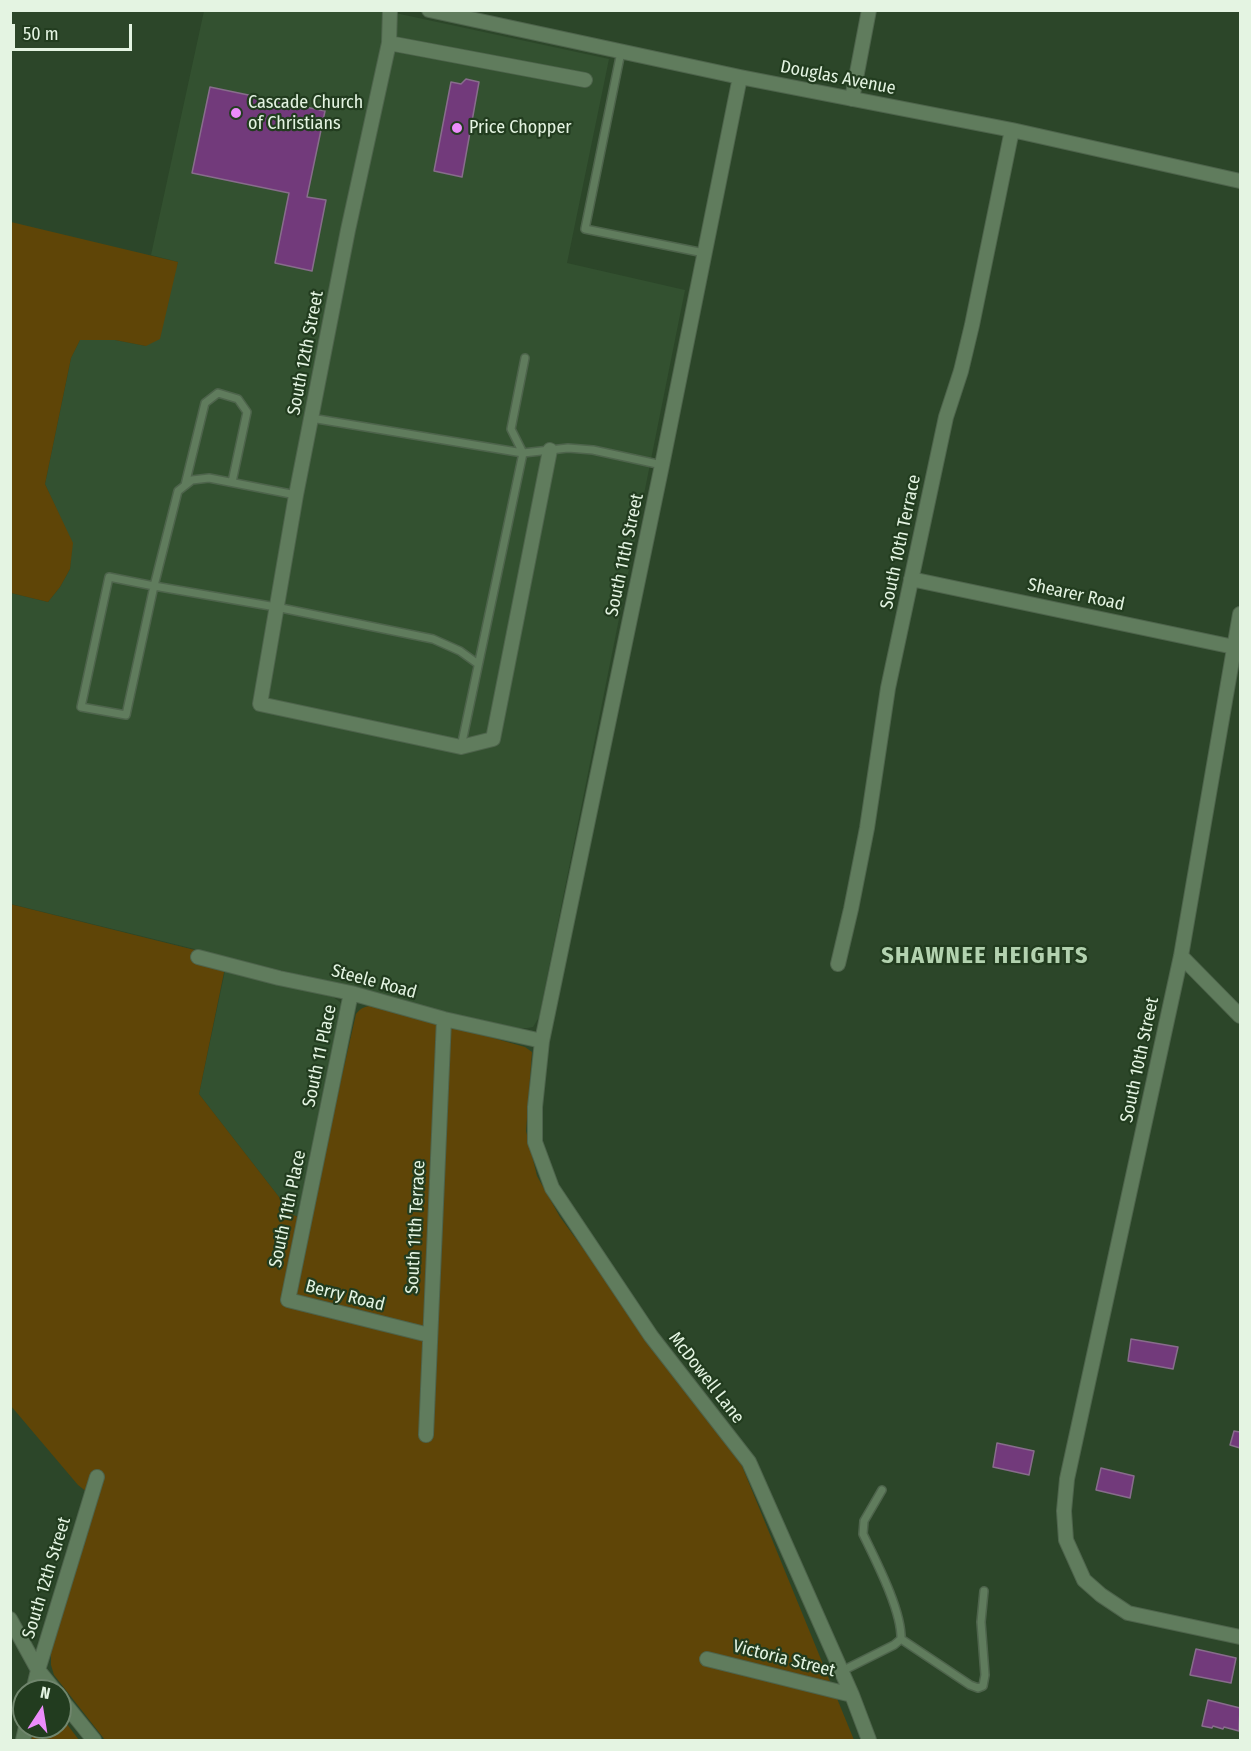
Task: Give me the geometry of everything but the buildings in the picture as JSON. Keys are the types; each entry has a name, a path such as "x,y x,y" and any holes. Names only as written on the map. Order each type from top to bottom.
{"street":[{"name":"South 12th Street","path":"390,10 389,43 348,230 311,418 260,704 461,747"},
{"name":"Douglas Avenue","path":"429,10 740,77 1012,130 1240,181"},
{"path":"852,99 869,10"},
{"path":"389,43 585,80"},
{"name":"South 11th Street","path":"542,1041 740,77"},
{"name":"South 10th Terrace","path":"838,964 867,828 888,688 946,417 961,371 972,325 1012,130"},
{"path":"461,747 492,739 550,450"},
{"name":"Shearer Road","path":"911,579 1234,646"},
{"name":"South 10th Street","path":"1240,614 1181,956 1067,1479 1064,1510 1066,1540 1074,1561 1084,1580 1101,1595 1128,1613 1240,1637"},
{"path":"1181,956 1240,1016"},
{"name":"Steele Road","path":"198,957 279,978 351,993 444,1019 542,1041"},
{"name":"South 11 Place","path":"324,1125 351,993"},
{"name":"South 11th Terrace","path":"426,1435 444,1019"},
{"name":"McDowell Lane","path":"542,1041 535,1107 535,1142 552,1188 651,1336 749,1462 842,1671 869,1740"},
{"name":"South 11th Place","path":"288,1300 324,1125"},
{"name":"Berry Road","path":"288,1300 429,1335"},
{"name":"South 12th Street","path":"36,1679 97,1477"},
{"path":"10,1619 45,1679"},
{"name":"Victoria Street","path":"707,1659 852,1695"},
{"path":"72,1713 94,1740"}],"lane":[{"path":"621,52 585,229 704,253"},
{"path":"461,747 523,453 511,429 525,358"},
{"path":"185,486 205,403 218,393 238,399 247,412 232,482"},
{"path":"311,418 523,453 568,448 593,450 662,465"},
{"path":"296,495 209,478 192,480 178,491 154,586 126,715 81,707 108,577 154,586 276,607 433,639 460,651 478,664"},
{"path":"842,1671 894,1645 901,1639 902,1627 896,1609 863,1534 864,1521 882,1490"},
{"path":"901,1639 970,1685 978,1688 983,1686 985,1675 981,1622 984,1591"}],"shaded area":[{"path":"204,11 386,11 609,59 567,263 685,290 539,1017 533,1027 518,1028 446,1012 11,904 11,593 48,602 70,569 72,543 45,484 71,358 80,340 115,340 146,346 178,262 151,255"},
{"path":"11,222 178,262 160,339 146,346 115,340 80,340 71,358 45,484 73,543 70,569 48,602 11,593"},
{"path":"10,904 227,958 199,1094 293,1215 309,1221 356,1014 360,1010 376,1005 525,1047 532,1052 526,1131 537,1176 560,1217 742,1466 854,1740 105,1740 72,1698 72,1679 57,1679 51,1665 51,1646 96,1499 78,1485 11,1406 12,1339 10,1337"},
{"path":"225,971 333,997 340,1002 343,1009 298,1217 293,1215 199,1094"},
{"path":"72,1731 79,1740 31,1740 72,1739"}],"place":[{"name":"Cascade Church of Christians","path":"236,113"},
{"name":"Price Chopper","path":"457,128"}],"district":[{"name":"SHAWNEE HEIGHTS","path":"985,956"}]}
